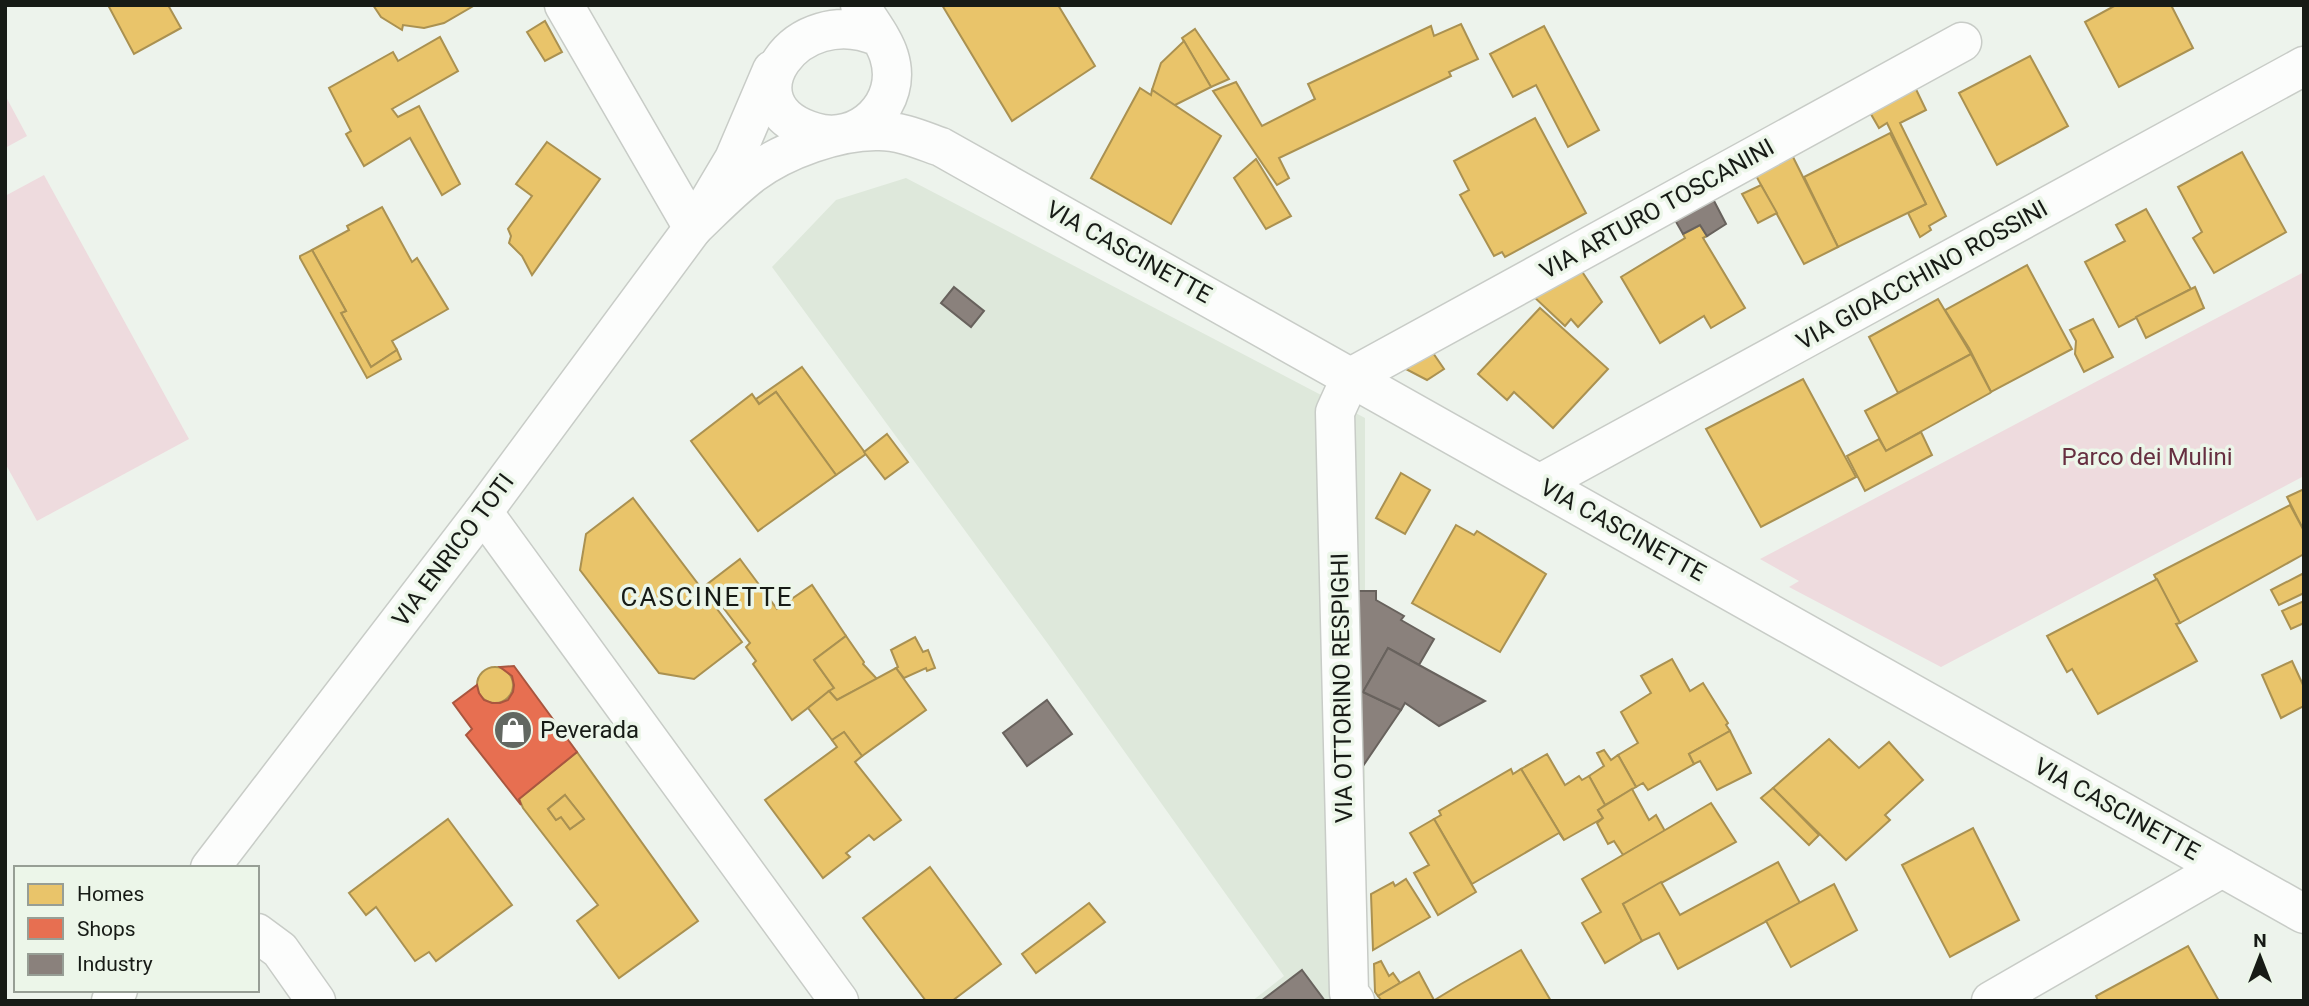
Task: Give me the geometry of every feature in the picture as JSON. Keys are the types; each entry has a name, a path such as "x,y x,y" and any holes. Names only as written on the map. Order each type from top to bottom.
{"street":[{"path":"564,5 692,228"},
{"name":"VIA ENRICO TOTI","path":"774,61 793,5"},
{"name":"VIA ENRICO TOTI","path":"212,866 483,512 692,228 734,159 784,38 796,27 812,19 831,15 849,18 876,32 892,75 889,95 880,111 867,124 844,135 784,154 752,174 692,228"},
{"name":"VIA CASCINETTE","path":"876,32 908,109 941,147"},
{"name":"VIA ARTURO TOSCANINI","path":"1351,377 1962,42"},
{"path":"774,61 773,86 779,104 790,119 807,130 825,136 844,135"},
{"name":"VIA GIOACCHINO ROSSINI","path":"1541,483 2304,66"},
{"name":"VIA CASCINETTE","path":"844,135 878,131 903,134 941,147 2304,914"},
{"name":"VIA OTTORINO RESPIGHI","path":"1351,377 1335,412 1349,993 1355,1001"},
{"path":"483,512 839,1001"},
{"path":"1991,1001 2222,868"},
{"path":"259,935 279,950 316,1001"}],"shaded area":[{"path":"906,178 1365,418 1365,980 1379,1001 1252,1001 1284,976 1048,644 772,267 836,200"}],"green space":[{"path":"5,95 27,136 5,148"},
{"path":"44,175 189,439 37,521 5,463 5,196"},
{"name":"Parco dei Mulini","path":"2304,272 2304,476 1941,667 1789,587 1799,581 1760,559"}],"building: Homes":[{"path":"108,5 168,5 181,28 134,54"},
{"path":"373,5 475,5 444,23 424,28 403,25 402,30 381,17"},
{"path":"942,5 1058,5 1095,66 1012,121"},
{"path":"2116,5 2171,5 2193,48 2119,87 2085,22"},
{"path":"545,21 562,52 545,61 527,32"},
{"path":"1461,24 1478,59 1449,72 1451,76 1279,158 1289,178 1277,185 1213,91 1236,82 1262,126 1315,99 1308,84 1431,26 1434,36"},
{"path":"1544,26 1599,130 1568,147 1536,85 1513,97 1490,54"},
{"path":"1195,29 1229,79 1211,87 1182,38"},
{"path":"440,37 458,71 392,109 398,117 419,106 460,184 442,195 410,138 364,166 346,134 351,131 329,88 393,52 398,61"},
{"path":"1184,41 1211,87 1173,106 1152,90 1161,63"},
{"path":"2030,56 2068,126 1997,165 1959,93"},
{"path":"1913,83 1926,110 1900,123 1946,216 1929,226 1931,230 1920,237 1908,213 1926,204 1887,123 1879,128 1868,109"},
{"path":"1140,88 1151,95 1152,90 1221,136 1171,224 1091,178"},
{"path":"1535,118 1586,213 1505,257 1502,252 1494,256 1460,195 1469,190 1454,161"},
{"path":"1890,133 1926,204 1838,247 1804,177"},
{"path":"547,142 600,179 532,275 522,256 509,243 511,236 508,229 532,196 516,184"},
{"path":"2242,152 2286,232 2214,273 2193,238 2202,232 2178,187"},
{"path":"1791,153 1838,247 1804,264 1754,172"},
{"path":"1256,159 1291,216 1266,229 1234,178"},
{"path":"1761,185 1777,213 1758,223 1742,194"},
{"path":"382,207 412,262 417,258 448,309 392,341 397,350 371,367 341,313 346,311 312,250 349,230 347,226"},
{"path":"2146,209 2191,289 2119,327 2085,262 2125,241 2116,225"},
{"path":"1700,225 1707,236 1703,238 1745,308 1711,328 1704,316 1660,343 1621,277 1685,238 1683,234"},
{"path":"312,250 346,311 341,313 371,367 397,350 401,359 367,378 300,258"},
{"path":"2027,265 2072,349 1991,392 1969,348 1945,310"},
{"path":"1579,267 1602,302 1578,327 1571,319 1565,326 1533,296"},
{"path":"2195,287 2204,308 2146,338 2136,317"},
{"path":"1938,299 1971,354 1898,393 1869,337"},
{"path":"1540,308 1608,369 1553,428 1514,392 1507,400 1478,374"},
{"path":"2093,319 2113,357 2084,372 2075,354 2076,341 2070,330"},
{"path":"1431,350 1444,369 1427,380 1400,366"},
{"path":"1971,354 1991,392 1886,451 1865,411"},
{"path":"802,367 866,454 836,475 776,392 759,404 756,399"},
{"path":"1803,379 1856,477 1761,527 1706,429"},
{"path":"776,392 836,475 758,531 691,441 752,394 759,404"},
{"path":"1921,432 1932,455 1865,491 1847,456 1879,439 1886,451"},
{"path":"887,434 908,462 885,479 864,452"},
{"path":"1401,473 1430,490 1405,534 1376,518"},
{"path":"2304,489 2304,531 2287,497"},
{"path":"633,498 742,642 694,679 659,673 580,570 586,534"},
{"path":"2290,505 2304,531 2304,554 2180,623 2154,575"},
{"path":"1456,525 1474,535 1477,531 1546,574 1500,652 1412,603"},
{"path":"740,559 777,609 812,585 846,636 814,660 834,688 792,720 753,664 756,661 746,647 750,643 706,585"},
{"path":"2304,573 2304,593 2279,605 2271,590"},
{"path":"2157,579 2180,623 2176,624 2197,661 2098,714 2072,669 2067,672 2047,636"},
{"path":"2304,601 2304,623 2291,629 2282,611"},
{"path":"846,636 863,664 877,679 837,700 829,691 834,688 814,660"},
{"path":"915,637 923,652 928,650 935,668 927,671 926,668 904,678 896,668 898,667 891,650"},
{"path":"1672,659 1690,691 1703,683 1728,723 1726,725 1730,731 1689,754 1694,764 1648,790 1643,783 1636,787 1618,755 1638,743 1621,712 1651,693 1641,676"},
{"path":"2292,661 2304,687 2304,706 2281,718 2262,675"},
{"path":"495,667 508,672 513,685 508,698 495,703 482,698 477,685 482,672"},
{"path":"896,668 926,710 862,756 844,732 832,740 808,708 829,691 837,700"},
{"path":"1730,731 1751,773 1717,790 1700,761 1694,764 1689,754"},
{"path":"844,732 862,756 855,762 901,820 874,840 869,835 846,853 850,857 823,878 765,800 837,747 832,740"},
{"path":"1829,739 1859,768 1889,742 1923,780 1885,815 1890,820 1846,860 1773,788"},
{"path":"1604,750 1611,760 1618,755 1636,787 1605,805 1589,776 1604,766 1597,753"},
{"path":"577,752 698,921 619,978 577,921 598,905 523,808 519,799","holes":["565,795 584,819 570,829 561,817 556,820 548,809"]},
{"path":"1547,754 1565,785 1579,776 1582,780 1589,776 1605,805 1598,810 1603,818 1564,840 1521,769"},
{"path":"1511,769 1513,774 1521,769 1564,840 1559,833 1472,884 1434,819 1441,815 1439,811"},
{"path":"1773,788 1819,835 1809,845 1761,798"},
{"path":"1632,789 1649,820 1656,815 1665,831 1623,855 1614,841 1608,844 1597,823 1603,818 1598,810"},
{"path":"565,795 584,819 570,829 561,817 556,820 548,809"},
{"path":"1711,803 1736,842 1623,904 1642,941 1605,963 1582,923 1601,912 1582,879"},
{"path":"448,819 512,905 436,961 429,952 415,961 376,907 366,915 349,893"},
{"path":"1434,819 1476,892 1438,915 1414,873 1429,865 1410,833"},
{"path":"1973,828 2019,920 1950,957 1902,865"},
{"path":"1778,862 1800,903 1678,969 1659,933 1642,941 1623,904 1661,882 1680,915"},
{"path":"930,867 1001,964 952,1001 926,1001 863,918"},
{"path":"1406,879 1430,917 1373,950 1371,894 1393,882 1395,886"},
{"path":"1834,884 1857,930 1791,967 1766,921"},
{"path":"1089,903 1105,922 1036,973 1022,954"},
{"path":"2188,946 2219,1001 2098,1001 2096,996"},
{"path":"1521,950 1551,1001 1433,1001 1461,984"},
{"path":"1381,961 1389,976 1393,973 1400,983 1378,996 1375,992 1374,964"},
{"path":"1419,972 1434,1000 1382,1001 1378,996"}],"building: Shops":[{"path":"514,666 577,752 519,799 521,805 466,735 472,729 453,703 477,685 484,700 500,703 508,700 513,692 512,676 500,667"}],"building: Industry":[{"path":"1713,199 1726,224 1707,236 1700,225 1683,234 1675,220"},
{"path":"954,287 984,311 971,327 941,303"},
{"path":"1356,591 1376,591 1376,600 1404,616 1401,620 1434,639 1419,665 1388,648 1363,692 1401,710 1363,766"},
{"path":"1388,648 1485,701 1439,726 1405,703 1401,710 1363,692"},
{"path":"1047,700 1072,734 1027,766 1003,733"},
{"path":"1302,970 1325,1001 1261,1001"}],"place":[{"name":"Peverada","path":"513,730"}],"district":[{"name":"CASCINETTE","path":"707,597"}]}
